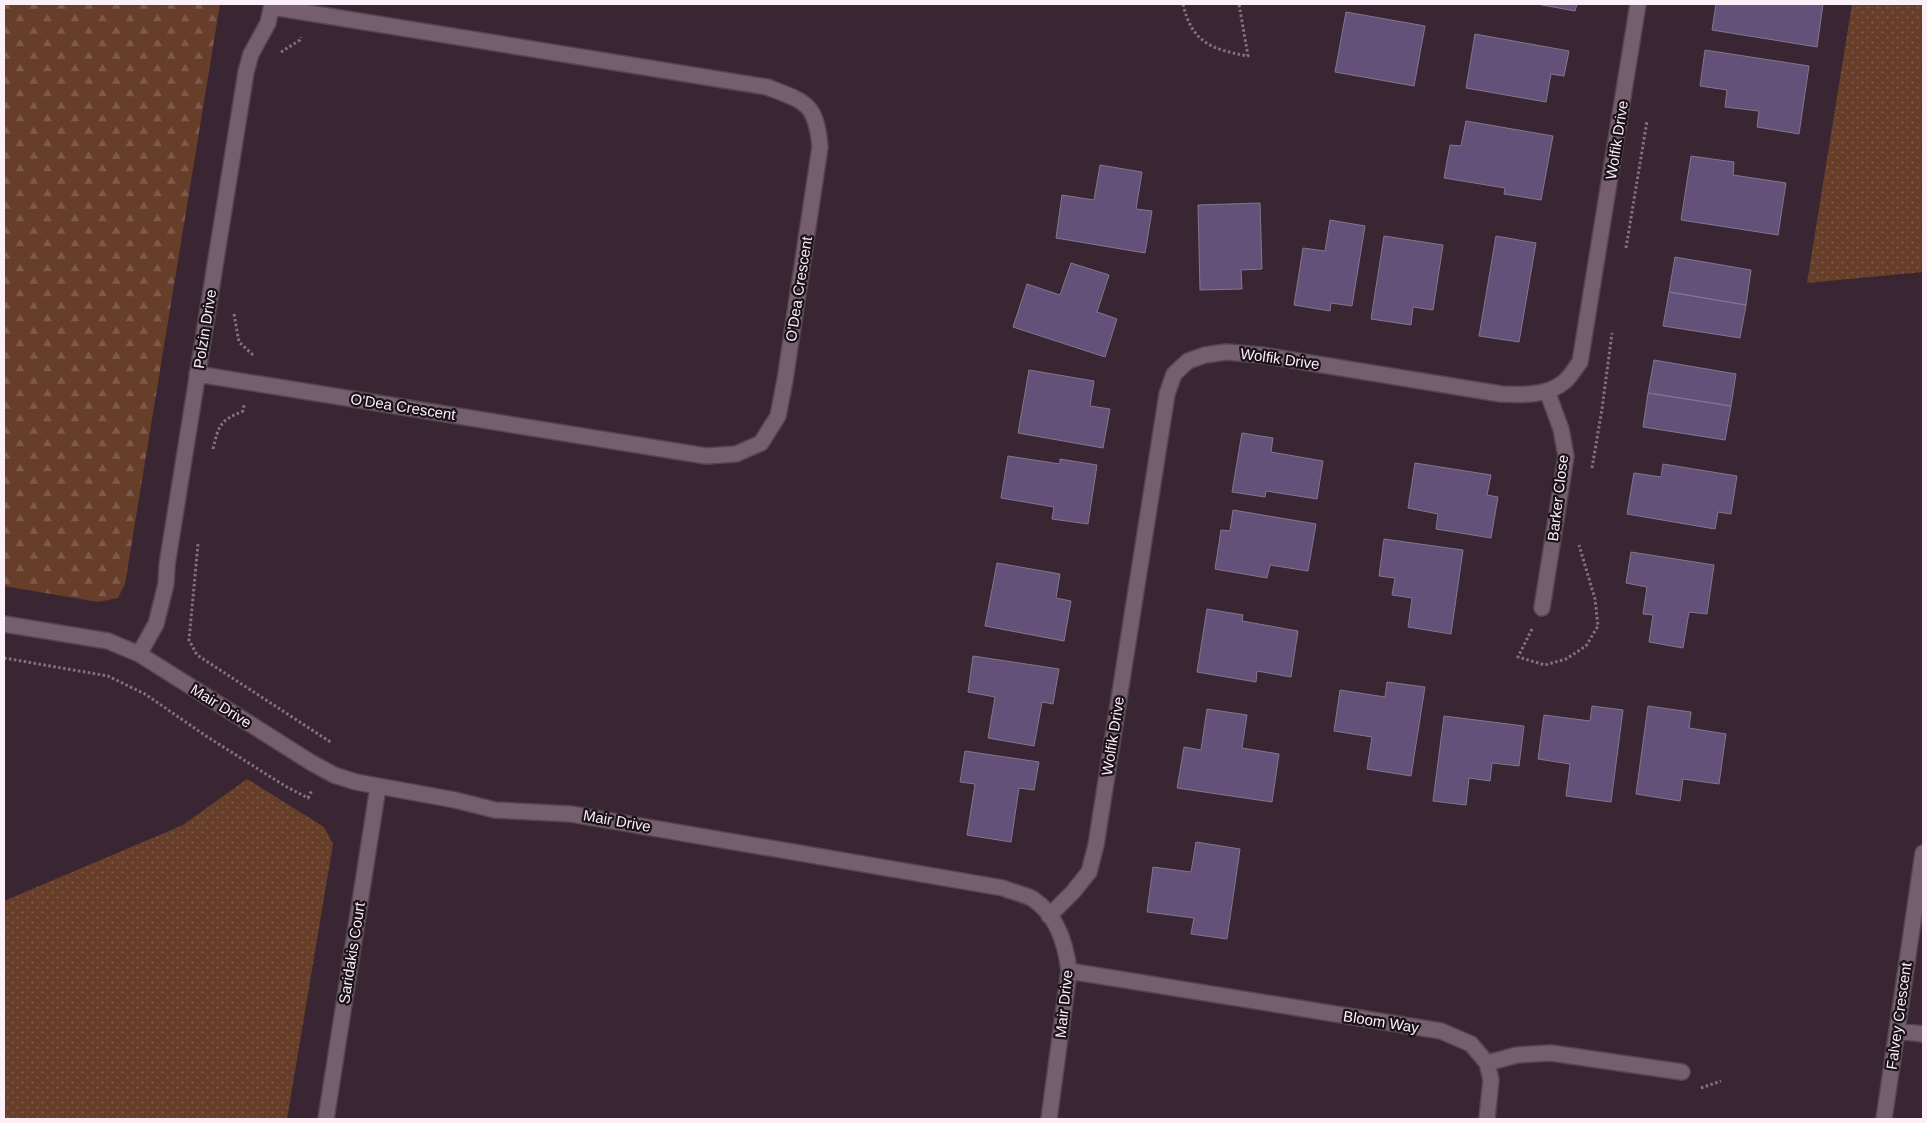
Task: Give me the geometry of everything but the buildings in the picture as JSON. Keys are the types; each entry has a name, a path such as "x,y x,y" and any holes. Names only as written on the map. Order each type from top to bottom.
{"street":[{"name":"Wolfik Drive","path":"1049,916 1073,892 1088,872 1096,845 1167,394 1174,374 1188,362 1204,355 1226,352 1261,355 1502,394 1524,395 1547,391 1565,381 1580,362 1638,4"},
{"name":"O'Dea Crescent","path":"197,374 706,456 736,454 761,443 778,416 820,147 818,127 809,107 791,96 767,87 304,12 272,5"},
{"name":"Polzin Drive","path":"139,654 156,624 166,584 167,565 246,72 251,54 268,23 272,5"},
{"name":"Barker Close","path":"1542,608 1566,456 1561,429 1547,391"},
{"name":"Mair Drive","path":"4,624 108,641 139,654 334,775 348,780 455,800 495,810 571,814 1003,888 1032,898 1049,916 1060,934 1067,954 1069,971 1048,1119"},
{"name":"Saridakis Court","path":"326,1119 378,787"},
{"name":"Falvey Crescent","path":"1884,1119 1923,853"},
{"name":"Bloom Way","path":"1069,971 1441,1031 1471,1044 1487,1063"},
{"path":"1897,1031 1923,1034"},
{"path":"1487,1119 1491,1080 1487,1063 1517,1055 1551,1053 1682,1072"}],"path":[{"path":"1182,4 1186,20 1196,36 1207,45 1224,52 1248,56 1239,4"},
{"path":"277,55 300,40 304,12"},
{"path":"1626,250 1647,119"},
{"path":"210,299 234,302 234,315 239,342 252,354 243,411 225,418 216,434 212,454"},
{"path":"1591,475 1614,325"},
{"path":"4,658 108,676 145,694 206,736 285,786 308,798 334,744 197,655 189,640 199,539"},
{"path":"1542,608 1518,657 1545,664 1566,659 1586,646 1598,626 1595,599 1579,548 1580,540"}],"green space":[{"path":"4,4 220,4 125,584 118,598 98,602 4,586"},
{"path":"1852,4 1923,4 1923,272 1807,283"},
{"path":"247,779 324,827 333,844 287,1119 4,1119 4,901 183,825"}]}
